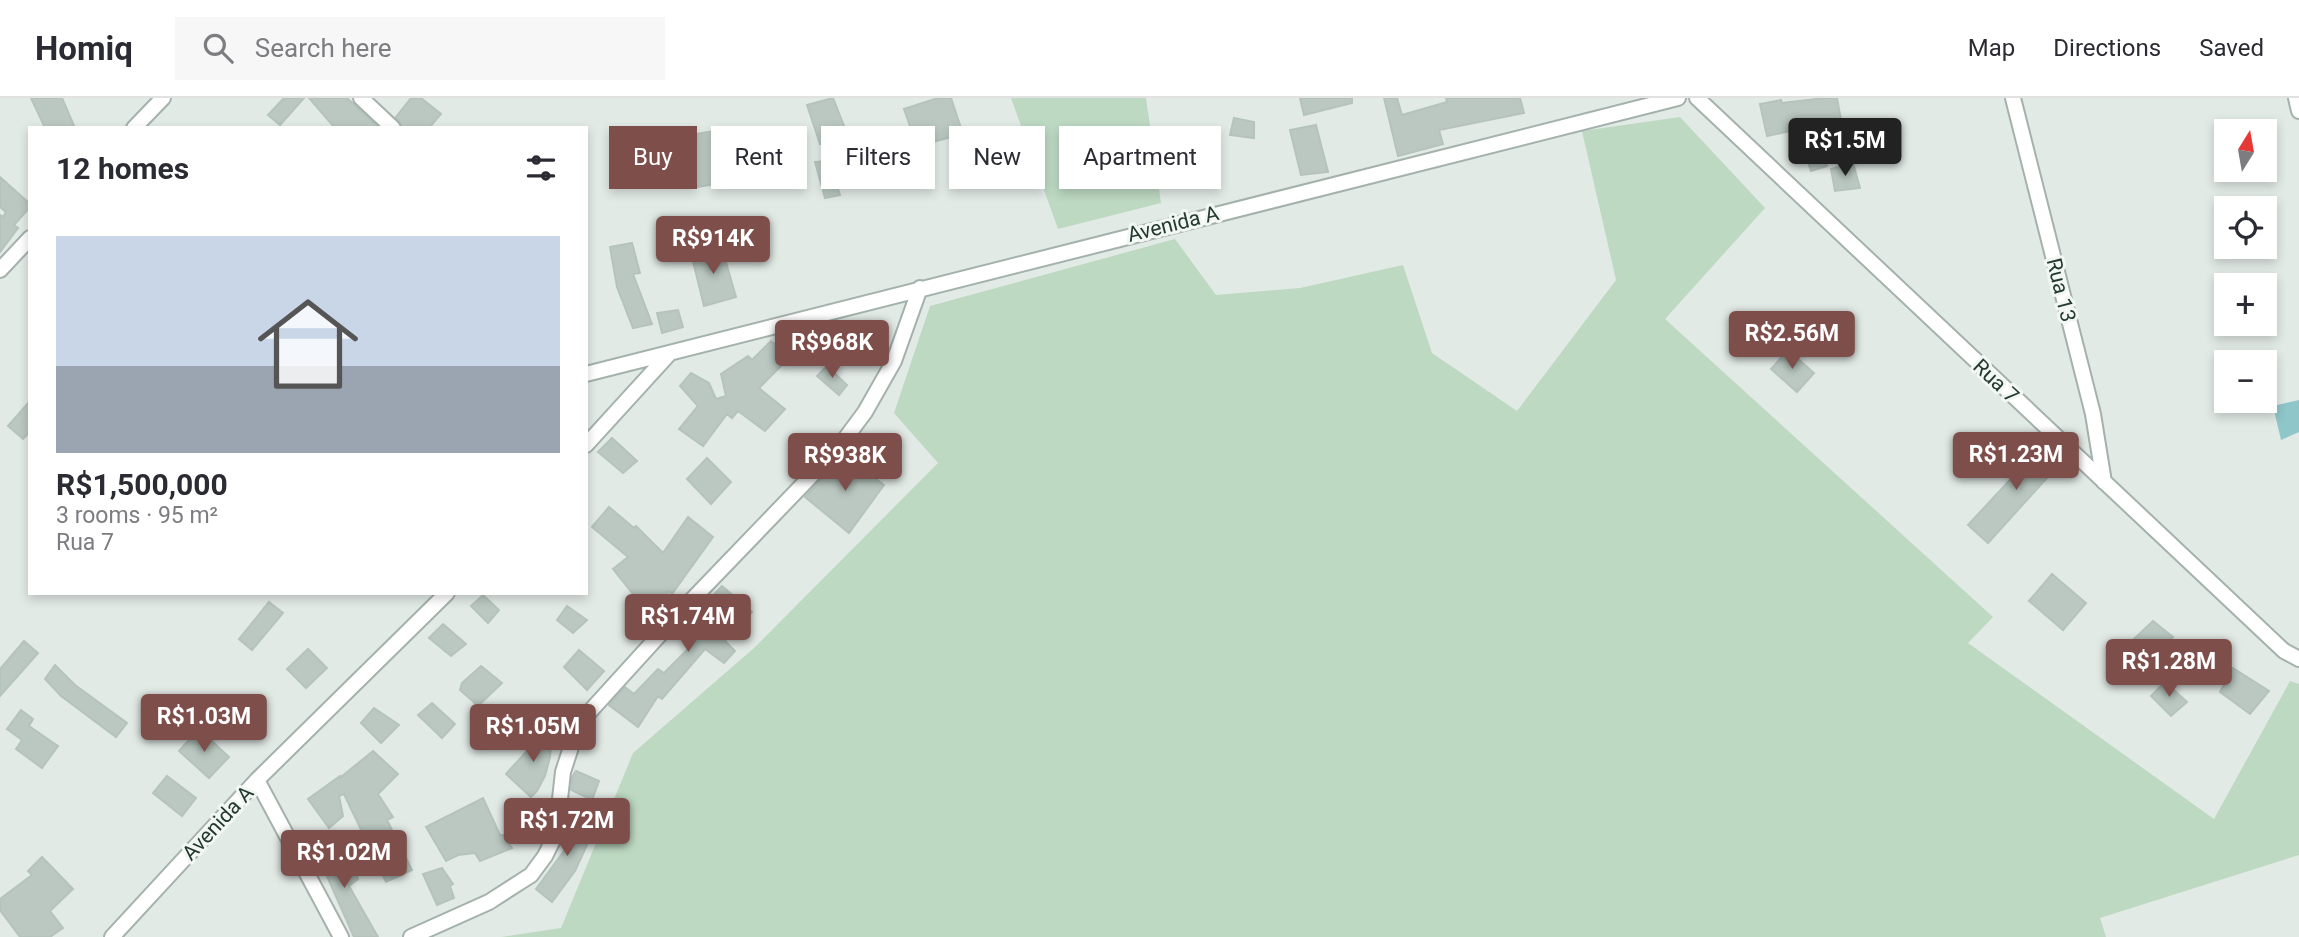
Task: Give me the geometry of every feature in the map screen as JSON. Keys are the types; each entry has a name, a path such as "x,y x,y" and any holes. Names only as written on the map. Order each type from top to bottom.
{"street":[{"path":"136,126 163,98"},
{"path":"361,98 391,126"},
{"name":"Avenida A","path":"588,374 1678,98"},
{"name":"Rua 7","path":"1697,98 2284,651 2299,659"},
{"name":"Rua 13","path":"2013,98 2093,414 2104,482"},
{"path":"2295,98 2299,111"},
{"path":"0,270 28,240"},
{"path":"411,937 489,902 531,875 552,842 563,772 584,718 684,608 839,447 865,412 894,360 920,288"},
{"path":"588,443 670,353"},
{"name":"Avenida A","path":"112,937 257,780 445,595"},
{"path":"257,780 341,937"}],"green space":[{"path":"1011,98 1146,98 1150,126 1059,126 1059,189 1159,189 1161,203 1058,229 1044,189 1045,126 1021,126"},
{"path":"1680,117 1765,208 1665,319 1993,617 1968,643 2214,819 2290,681 2299,684 2299,855 2100,918 2106,937 501,937 561,928 633,753 754,648 938,463 894,413 930,306 1175,239 1216,295 1300,288 1403,265 1432,353 1517,411 1616,280 1582,131"}],"water":[{"path":"2299,400 2299,432 2281,440 2275,413 2277,413 2277,405"}],"building":[{"path":"31,98 62,98 74,126 44,126"},
{"path":"284,98 304,98 280,125 268,115"},
{"path":"309,98 347,98 377,126 333,126"},
{"path":"411,98 421,98 441,114 431,126 401,126 396,117"},
{"path":"833,98 844,126 821,126 820,144 807,105"},
{"path":"938,98 951,98 960,126 949,126 949,138 935,141 935,126 910,126 904,109"},
{"path":"1300,98 1352,98 1352,103 1304,115"},
{"path":"1384,98 1397,98 1402,115 1447,102 1446,98 1520,98 1524,113 1439,130 1443,144 1398,156"},
{"path":"1837,98 1841,120 1767,136 1760,104"},
{"path":"1234,118 1254,122 1254,138 1230,135"},
{"path":"1316,125 1328,172 1301,175 1290,130"},
{"path":"711,132 711,185 697,187 697,134"},
{"path":"1822,146 1827,166 1811,171 1805,152"},
{"path":"815,162 821,162 821,184"},
{"path":"1853,163 1860,188 1835,191 1831,169"},
{"path":"0,177 28,202 28,209 14,225 18,228 0,252 0,215 3,217 6,212 0,207"},
{"path":"822,189 838,189 840,195 825,198"},
{"path":"632,243 640,273 633,274 652,324 633,328 617,287 610,247"},
{"path":"721,245 736,297 704,306 691,253"},
{"path":"678,310 683,327 662,333 657,313"},
{"path":"771,341 790,357 759,388 785,409 765,431 738,411 732,418 727,414 703,446 679,429 698,406 680,386 691,373 709,383 716,399 726,396 721,374 748,356 752,360"},
{"path":"1788,350 1814,373 1797,392 1771,369"},
{"path":"827,366 847,385 839,395 817,376"},
{"path":"28,403 28,434 23,439 8,426"},
{"path":"612,438 637,461 623,473 598,452"},
{"path":"2046,441 2065,458 1988,543 1968,525"},
{"path":"844,455 884,485 849,533 805,497"},
{"path":"707,458 731,482 711,504 687,479"},
{"path":"609,507 634,528 636,526 663,553 688,517 713,537 672,594 669,591 654,612 633,594 613,569 628,557 592,527"},
{"path":"2052,574 2086,603 2063,630 2029,601"},
{"path":"722,586 752,612 725,641 735,651 724,663 705,649 662,699 658,696 638,727 609,705 625,687 634,694 658,669 664,673 695,642 687,637 701,620 693,613"},
{"path":"483,595 499,610 488,623 471,606"},
{"path":"269,602 283,613 252,650 239,639"},
{"path":"567,606 587,620 573,633 557,620"},
{"path":"2153,621 2173,637 2136,669 2120,652"},
{"path":"443,624 466,644 451,656 429,638"},
{"path":"24,641 38,653 0,696 0,669"},
{"path":"308,649 327,668 306,688 287,669"},
{"path":"579,650 604,671 587,690 564,667"},
{"path":"55,665 75,685 127,723 116,737 61,696 45,679"},
{"path":"481,666 502,683 478,706 460,690 462,683"},
{"path":"2233,668 2269,691 2250,714 2220,692"},
{"path":"2165,682 2187,702 2171,716 2151,696"},
{"path":"432,703 455,724 442,738 418,715"},
{"path":"374,708 399,725 381,743 361,723"},
{"path":"21,710 33,719 29,726 58,746 42,768 16,749 22,740 7,729"},
{"path":"553,722 550,757 545,776 531,797 506,774"},
{"path":"199,729 229,757 209,778 179,751"},
{"path":"373,751 398,774 378,794 393,817 387,820 412,870 386,882 344,794 339,796 343,816 329,828 308,799"},
{"path":"576,771 599,781 592,800 571,790 572,777"},
{"path":"167,776 196,798 182,816 153,793"},
{"path":"483,798 500,835 503,835 512,848 480,861 475,853 458,855 446,861 426,827"},
{"path":"568,816 593,825 575,871 552,902 536,889 572,840 563,836"},
{"path":"320,833 338,870 354,864 358,879 349,886 378,937 354,937 310,838"},
{"path":"42,857 73,889 50,911 63,928 50,937 20,937 0,910 0,899 32,875 28,871"},
{"path":"442,868 453,884 450,886 454,898 437,905 423,874"}]}
